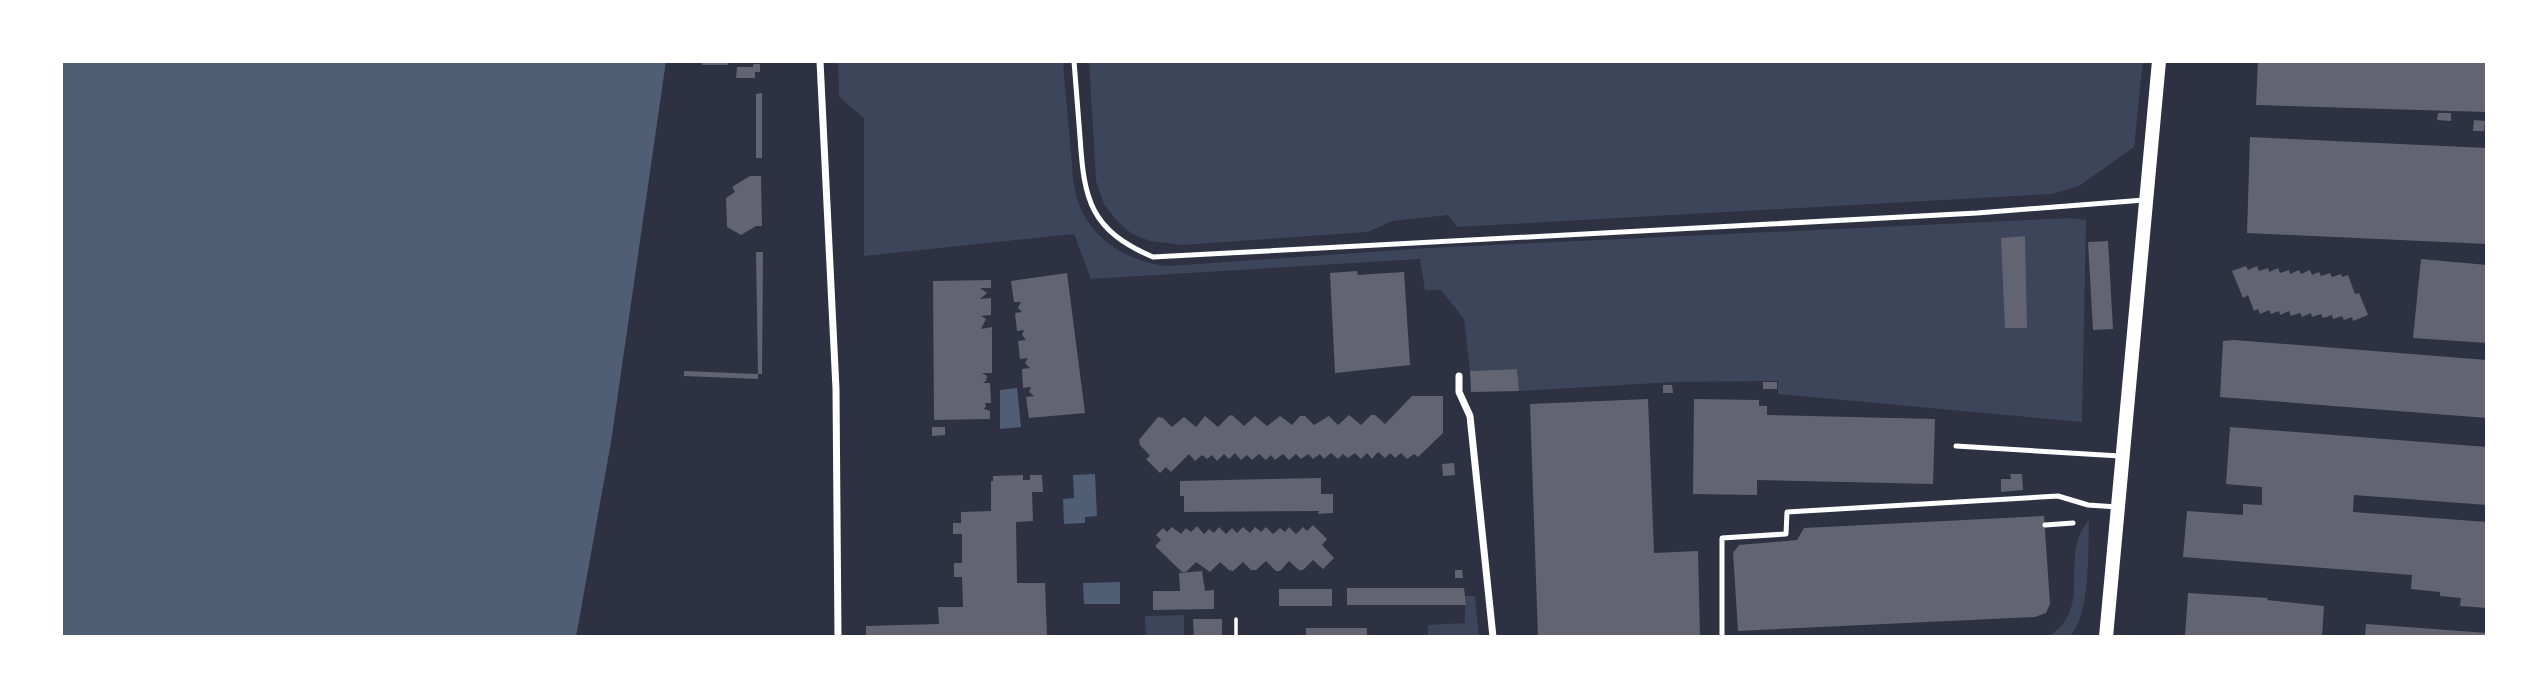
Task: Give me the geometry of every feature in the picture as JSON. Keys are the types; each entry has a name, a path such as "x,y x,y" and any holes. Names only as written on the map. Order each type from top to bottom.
{"main road":[{"path":"2106,637 2159,61"}],"street":[{"path":"820,61 836,389 838,637"},
{"path":"1459,376 1459,392 1470,416 1493,637"}],"lane":[{"path":"1074,61 1083,181 1089,202 1098,218 1113,234 1130,247 1153,257 1977,214 2147,200"},
{"path":"1956,446 2123,456"},
{"path":"1722,637 1721,538 1786,534 1787,512 2059,496 2088,505 2119,508"},
{"path":"2045,525 2073,523"}],"path":[{"path":"1236,618 1236,637"}],"shaded area":[{"path":"61,61 666,61 611,442 576,637 61,637"},
{"path":"838,61 1063,61 1073,178 1080,206 1087,220 1109,244 1153,264 1169,266 1428,248 2071,218 2086,220 2082,422 1778,394 1778,381 1674,382 1519,391 1517,369 1470,371 1464,319 1441,290 1425,290 1420,259 1091,279 1074,234 864,256 864,118 839,97"},
{"path":"1089,61 2143,61 2134,147 2079,186 2052,194 1457,227 1448,215 1392,221 1368,232 1182,245 1150,241 1132,234 1104,204 1096,181"},
{"path":"1017,388 1021,427 1000,429 1000,390"},
{"path":"1095,474 1097,516 1085,517 1085,523 1064,524 1063,499 1074,498 1073,475"},
{"path":"2089,519 2087,582 2081,614 2069,637 2048,637 2069,615 2073,602 2076,548"},
{"path":"1120,582 1120,604 1084,604 1083,583"},
{"path":"1465,596 1475,596 1479,637 1428,637 1428,625 1465,623"},
{"path":"1184,615 1184,637 1146,637 1145,616"}],"building":[{"path":"702,61 728,61 728,65 702,65"},
{"path":"2258,61 2487,61 2486,112 2256,105"},
{"path":"753,64 760,64 760,72 755,72 755,78 736,78 737,67 753,67"},
{"path":"762,93 762,158 756,158 756,94"},
{"path":"2438,113 2451,113 2451,121 2437,120"},
{"path":"2474,120 2485,121 2484,131 2473,131"},
{"path":"2250,137 2487,148 2487,244 2247,233"},
{"path":"750,176 761,176 762,226 756,226 741,235 727,227 726,198 735,192 732,187"},
{"path":"2025,236 2027,328 2005,328 2001,238"},
{"path":"2108,241 2113,329 2093,330 2088,242"},
{"path":"756,252 763,252 762,374 758,374"},
{"path":"2421,259 2487,265 2487,343 2413,338"},
{"path":"2246,266 2248,270 2257,266 2259,271 2268,268 2269,272 2278,268 2280,273 2289,270 2290,274 2299,270 2301,274 2310,270 2312,275 2319,272 2321,276 2330,273 2332,277 2348,275 2355,294 2359,293 2368,315 2353,321 2352,317 2344,320 2342,316 2333,319 2332,315 2312,317 2311,313 2302,317 2300,313 2291,316 2289,311 2280,315 2279,311 2271,314 2269,310 2260,314 2258,309 2254,311 2248,295 2243,298 2232,271"},
{"path":"1357,271 1358,275 1404,272 1410,365 1335,373 1330,273"},
{"path":"1067,273 1085,413 1029,418 1026,397 1034,396 1029,392 1031,387 1023,388 1022,369 1030,368 1025,363 1028,358 1020,359 1018,341 1026,340 1022,335 1024,330 1017,331 1015,313 1022,312 1018,308 1021,302 1014,302 1011,281"},
{"path":"991,280 991,288 980,288 987,293 980,299 991,298 991,315 981,316 986,319 981,329 992,327 992,373 982,373 987,376 983,383 990,383 991,403 985,403 984,409 990,411 990,419 934,420 933,281"},
{"path":"2223,341 2487,360 2487,418 2220,397"},
{"path":"1517,369 1519,391 1471,392 1470,371"},
{"path":"684,371 758,374 758,379 684,376"},
{"path":"1763,382 1777,382 1777,389 1763,389"},
{"path":"1663,385 1672,385 1673,393 1663,393"},
{"path":"1412,396 1443,396 1443,433 1418,457 1414,454 1407,459 1401,453 1395,458 1390,453 1385,458 1378,452 1372,459 1367,453 1361,459 1355,453 1348,458 1343,454 1338,459 1331,453 1324,459 1320,454 1313,459 1308,454 1301,459 1296,454 1289,460 1283,454 1275,460 1271,455 1266,460 1259,454 1252,460 1247,455 1241,460 1235,453 1229,459 1224,454 1217,461 1212,455 1207,459 1202,455 1195,461 1189,454 1171,472 1166,467 1160,473 1146,459 1150,456 1139,440 1158,417 1172,427 1184,417 1196,427 1205,416 1218,427 1232,415 1244,426 1255,416 1267,426 1280,416 1292,425 1300,416 1305,416 1314,425 1329,416 1338,425 1349,415 1361,425 1371,415 1375,415 1385,424"},
{"path":"1648,399 1654,553 1698,551 1700,637 1538,637 1530,404"},
{"path":"1694,399 1759,400 1759,406 1767,406 1767,415 1935,419 1933,484 1757,480 1757,495 1693,494"},
{"path":"932,427 945,427 945,435 932,436"},
{"path":"2230,427 2487,447 2487,505 2354,495 2353,512 2487,522 2487,608 2460,606 2461,598 2440,596 2440,592 2411,589 2412,575 2183,557 2187,511 2243,515 2243,504 2262,505 2262,487 2226,484"},
{"path":"1454,463 1455,475 1443,476 1442,464"},
{"path":"2010,474 2022,474 2023,490 2001,492 2001,479 2011,479"},
{"path":"1023,475 1023,480 1030,480 1030,475 1042,475 1043,492 1032,492 1033,521 1016,522 1017,583 1045,583 1047,637 866,637 866,626 939,624 938,607 963,607 962,577 954,577 954,563 962,563 962,534 953,534 953,523 961,523 961,512 991,511 993,476"},
{"path":"1321,478 1321,494 1333,494 1333,513 1184,512 1184,496 1180,496 1180,481"},
{"path":"2044,516 2050,604 2046,613 2035,617 1738,631 1733,553 1739,545 1797,540 1804,528"},
{"path":"1313,525 1327,539 1322,545 1334,558 1323,569 1313,560 1303,570 1299,570 1289,561 1280,571 1276,571 1266,561 1256,570 1251,570 1243,562 1233,571 1220,562 1210,572 1196,562 1186,572 1182,572 1155,546 1161,540 1156,535 1163,528 1167,532 1172,527 1181,534 1186,528 1191,532 1197,526 1204,534 1209,529 1214,533 1219,527 1226,534 1232,528 1237,533 1243,527 1250,533 1255,527 1261,532 1266,527 1273,534 1280,528 1285,532 1289,527 1296,534 1303,527 1307,531"},
{"path":"1455,570 1462,570 1463,578 1455,578"},
{"path":"1202,571 1205,591 1214,590 1214,609 1153,610 1153,591 1180,591 1179,573"},
{"path":"1347,588 1464,588 1466,605 1347,605"},
{"path":"1279,589 1332,589 1332,606 1279,606"},
{"path":"2188,593 2268,598 2267,600 2324,606 2322,637 2185,637"},
{"path":"1193,619 1222,619 1222,637 1194,637"},
{"path":"2366,624 2487,633 2487,637 2365,637"},
{"path":"1306,628 1367,628 1367,637 1306,637"}]}
